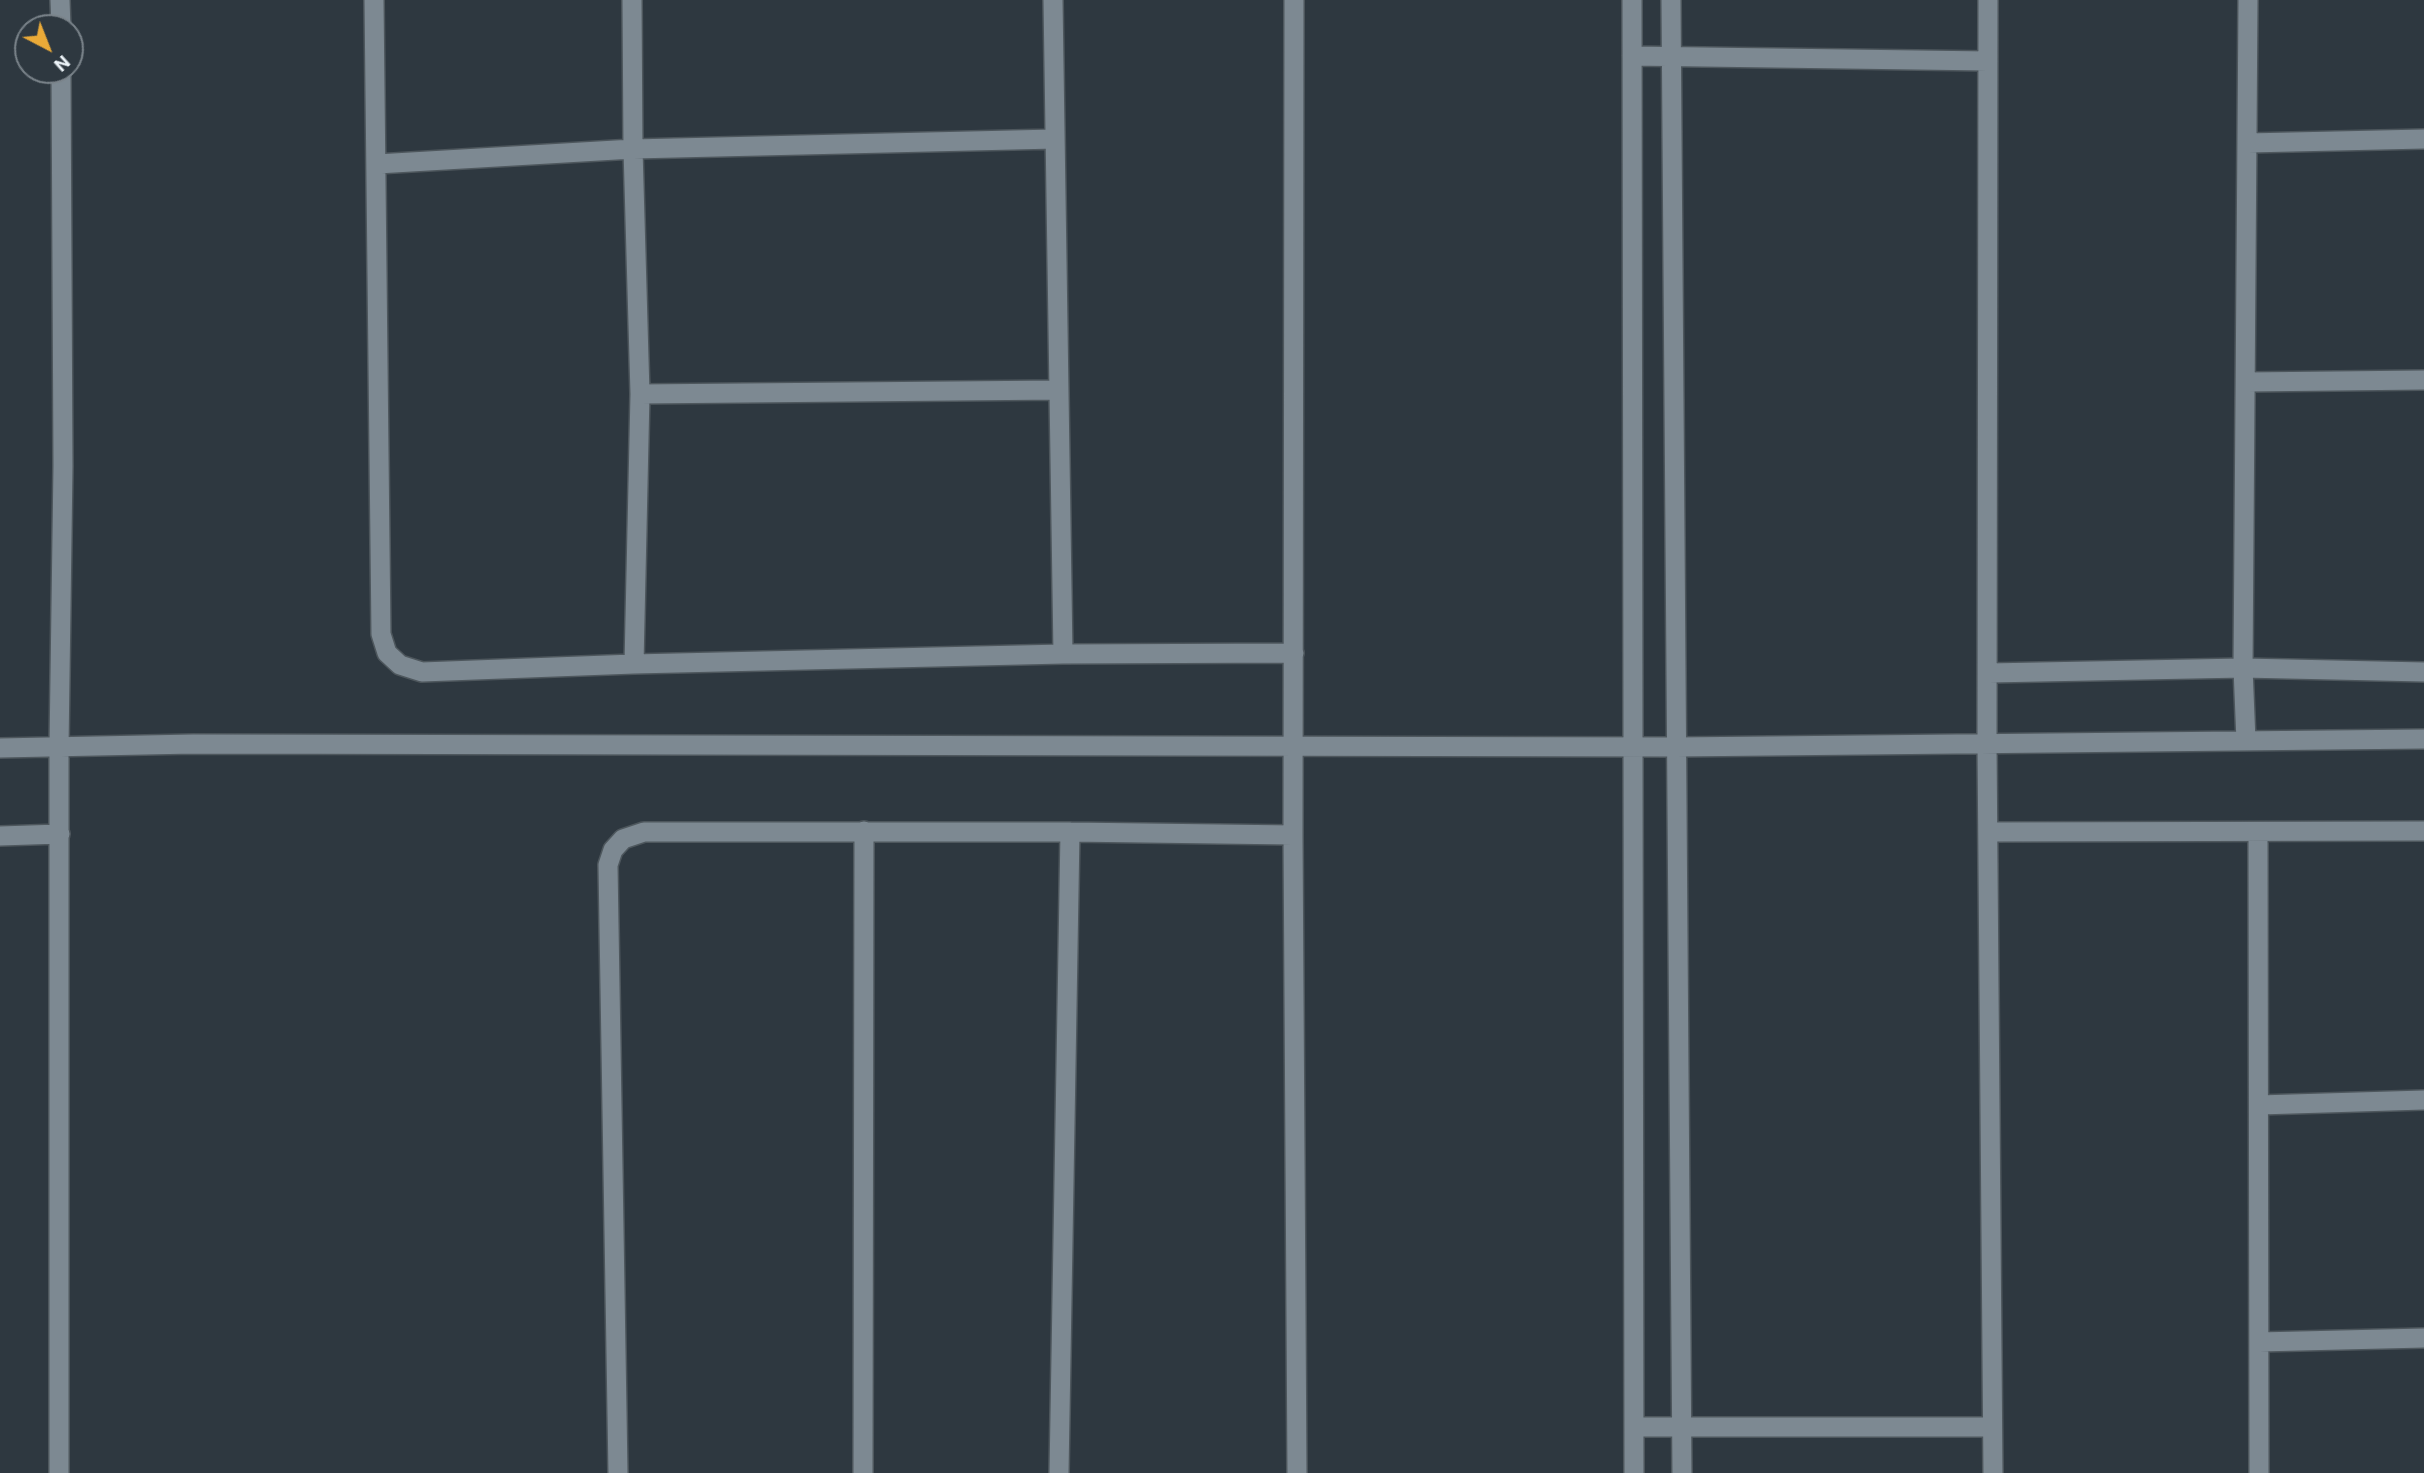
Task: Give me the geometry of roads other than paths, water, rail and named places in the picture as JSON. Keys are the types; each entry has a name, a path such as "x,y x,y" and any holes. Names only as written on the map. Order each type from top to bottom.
{"street":[{"path":"374,0 381,634 387,653 400,665 422,672 1063,654 1294,653"},
{"path":"632,0 639,394 634,664"},
{"path":"1053,0 1063,654"},
{"path":"1294,0 1293,835 1297,1473"},
{"path":"1632,0 1634,1473"},
{"path":"1671,0 1682,1473"},
{"path":"1988,0 1987,744 1993,1473"},
{"path":"2246,741 2243,668 2248,0"},
{"path":"1632,56 1988,61"},
{"path":"59,1473 59,747 63,466 61,84"},
{"path":"377,164 633,149 1055,139"},
{"path":"2248,144 2424,139"},
{"path":"2247,382 2424,380"},
{"path":"639,394 1059,390"},
{"path":"1989,673 2243,668 2424,672"},
{"path":"0,748 193,744 1676,747 2424,739"},
{"path":"863,1473 864,831"},
{"path":"1988,832 2424,831"},
{"path":"618,1473 608,865 613,850 623,839 644,832 1293,835"},
{"path":"1059,1473 1070,832"},
{"path":"2258,832 2259,1473"},
{"path":"0,836 60,834"},
{"path":"2259,1105 2424,1100"},
{"path":"2259,1342 2424,1338"},
{"path":"1634,1427 1992,1427"}]}
